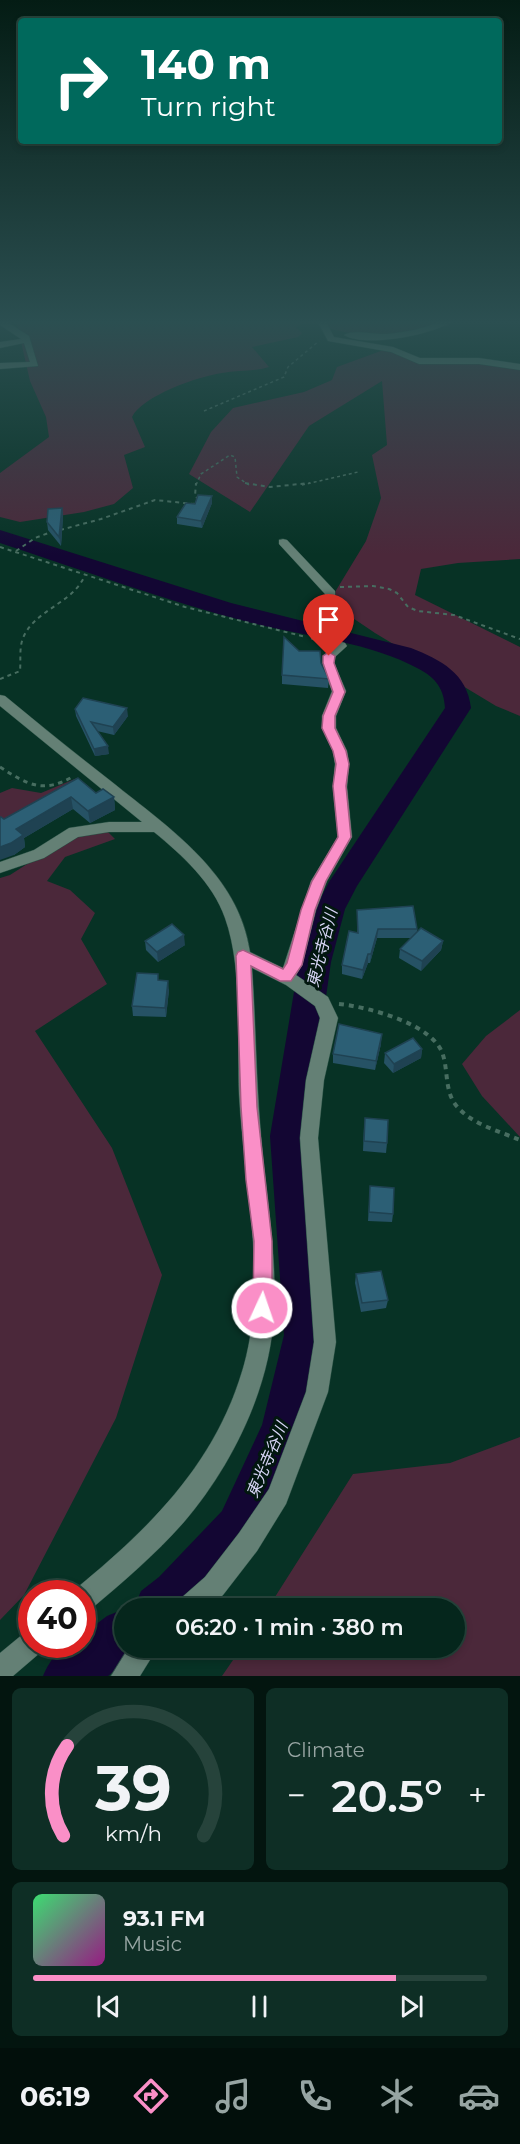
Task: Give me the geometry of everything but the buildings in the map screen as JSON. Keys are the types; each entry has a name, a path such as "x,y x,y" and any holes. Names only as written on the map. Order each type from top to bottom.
{"street":[{"path":"283,542 314,576 329,587 332,594 329,604 330,621 317,639 341,646 329,656 328,663 339,692 329,716 329,728 340,751 342,764 340,786 345,837 319,881 308,910 289,978"},
{"path":"0,699 86,768 194,860 210,878 224,900 236,927 243,956 249,1107 263,1241 264,1274 261,1332 252,1378 234,1421 187,1500 151,1538 96,1587"},
{"path":"0,868 39,854 74,832 109,827 157,827"},
{"path":"200,1598 214,1586 248,1542 278,1496 317,1392 325,1342 309,1138 315,1080 329,1018 322,1002 289,978 243,956"},
{"path":"0,1670 18,1655"},
{"path":"124,1676 137,1658"}],"path":[{"path":"204,411 234,398"},
{"path":"16,551 41,536 101,519 155,500 194,504 198,499 195,496 196,482 201,474 226,456 234,457 236,474 243,483 265,487 303,486 358,472"},
{"path":"0,547 184,607 317,639"},
{"path":"0,679 20,671 22,640 28,627 43,613 78,590 84,584 85,575"},
{"path":"329,587 373,586 388,589 397,593 408,607 417,611 454,615 519,638"},
{"path":"0,767 28,783 45,788 65,782 86,768"},
{"path":"322,1002 362,1006 395,1015 436,1042 443,1053 448,1084 455,1104 469,1116 520,1140"}],"shaded area":[{"path":"38,398 153,398 138,409 132,417 145,447 124,455 133,488 114,504 84,512 20,522 0,517 0,473 49,437 46,417"},
{"path":"276,398 354,398 309,426 250,512 189,474 211,432 233,408"},
{"path":"383,398 520,398 520,559 458,563 421,569 415,595 520,647 520,716 496,706 375,633 329,602 366,541 381,498 372,455 387,445"},
{"path":"77,778 84,784 0,830 0,793 12,788 41,793"},
{"path":"107,831 115,839 65,857 47,881 70,890 95,913 81,939 107,984 35,1031 112,1148 162,1275 116,1418 32,1580 18,1580 18,1601 0,1620 0,878 10,875 74,834"},
{"path":"520,1010 520,1137 482,1096 462,1064 486,1036"},
{"path":"520,1437 520,1676 222,1676 234,1658 465,1658 465,1598 274,1598 353,1474 450,1463"}],"waterway":[{"name":"東光寺谷川","path":"0,536 223,608 403,653 443,674 452,685 457,699 458,708 344,882 330,909 315,962 288,1136 304,1335 283,1429 238,1527 171,1598"},
{"name":"東光寺谷川","path":"68,1676 114,1641"}],"route":[{"path":"262,1308 263,1241 249,1107 243,956 286,977 294,965 308,910 319,881 345,837 340,786 342,764 340,751 329,728 329,716 339,692 328,663 329,656"}]}
